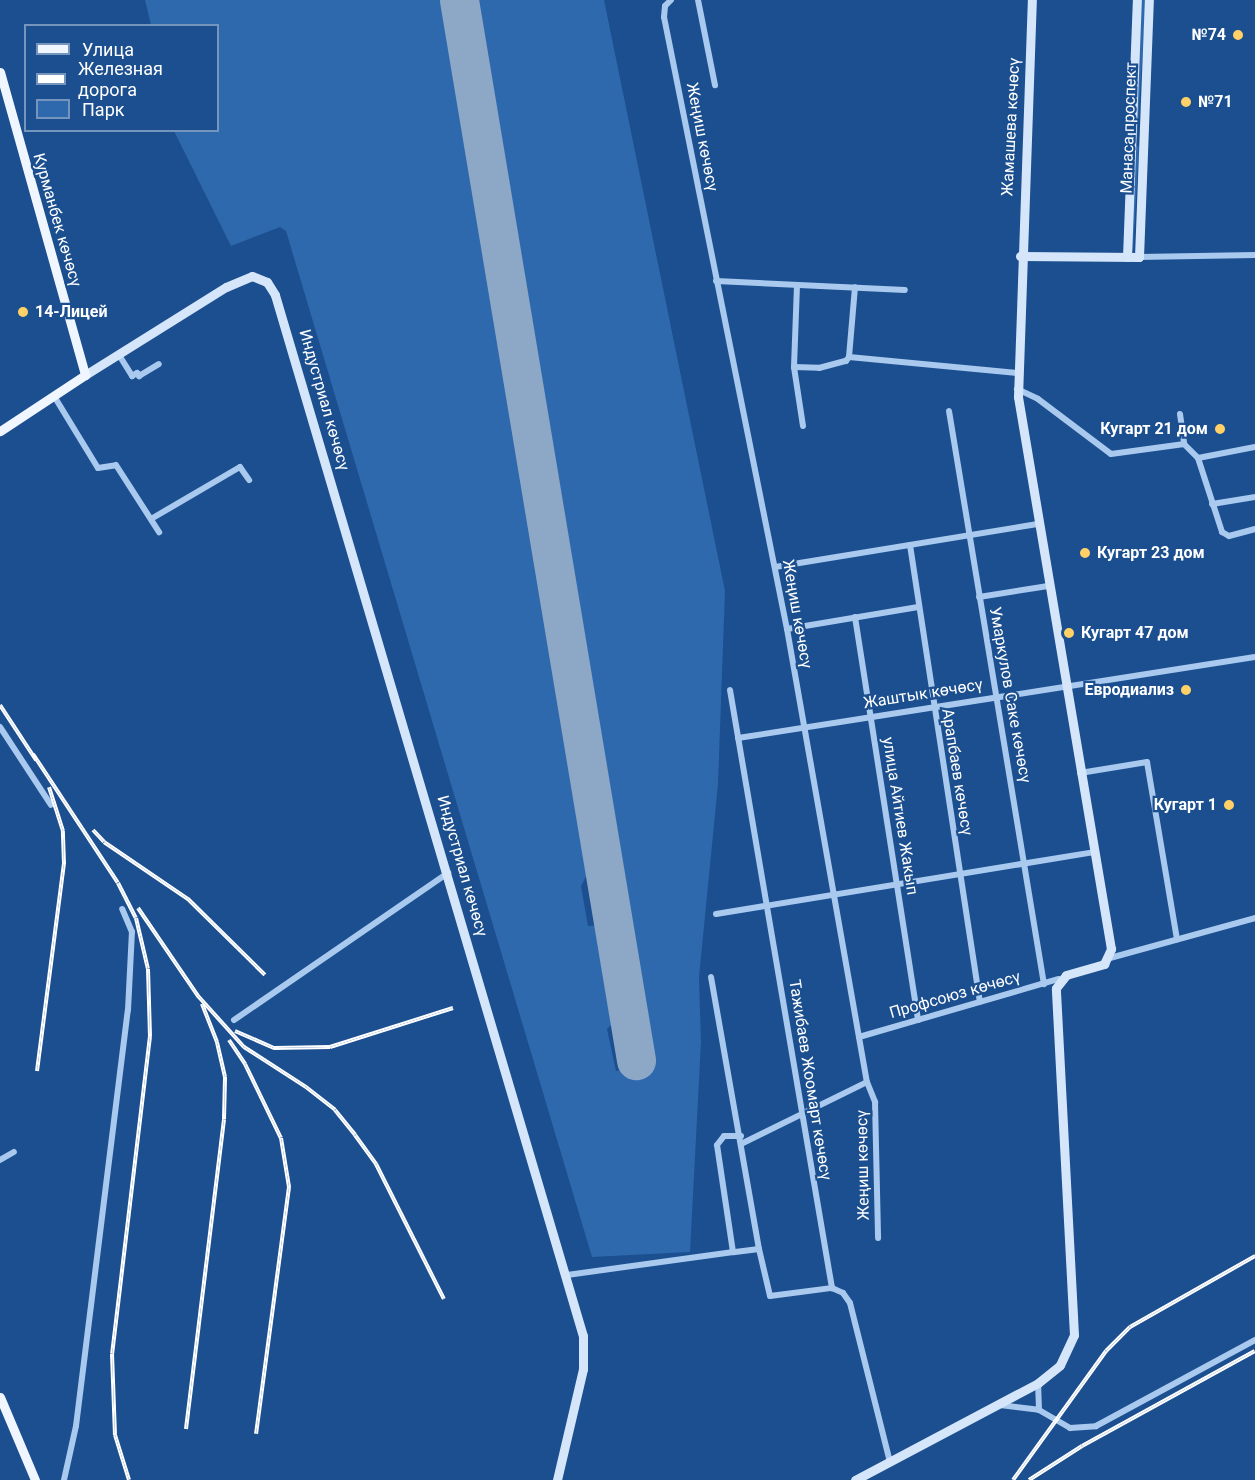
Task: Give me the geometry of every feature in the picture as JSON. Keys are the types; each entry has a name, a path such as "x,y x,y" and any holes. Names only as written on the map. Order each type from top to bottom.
{"main road":[{"name":"Жамашева көчөсү","path":"1032,0 1020,256 1017,389 1037,524 1094,852 1110,958"},
{"path":"1127,257 1137,0"},
{"name":"Манаса проспект","path":"1139,257 1149,0"},
{"name":"Курманбек көчөсү","path":"0,72 85,375"},
{"path":"1020,256 1139,257"},
{"name":"Индустриал көчөсү","path":"119,355 226,287 252,276 267,282 283,314 567,1275 583,1336 584,1358 557,1480"},
{"path":"0,431 119,355"},
{"path":"855,1480 1000,1405 1038,1383 1060,1365 1074,1335 1055,999 1059,979 1104,964 1110,958"},
{"path":"0,1397 35,1480"}],"street":[{"name":"Жеңиш көчөсү","path":"670,0 664,6 664,17 787,629 867,1082 875,1102 878,1238"},
{"path":"698,0 715,85"},
{"path":"1131,142 1144,142"},
{"path":"1139,257 1255,255"},
{"path":"716,281 905,290"},
{"path":"797,285 794,367 803,426"},
{"path":"794,367 819,368 846,361 849,357 855,287"},
{"path":"119,355 132,376 137,373 139,376 159,364"},
{"path":"849,357 1017,373"},
{"path":"1017,389 1038,399 1111,454 1184,444"},
{"path":"54,396 98,468 116,465 159,532"},
{"name":"Умаркулов Саке көчөсү","path":"949,411 1044,984"},
{"path":"1180,414 1184,444 1198,458 1222,532 1229,536 1255,529"},
{"path":"1198,458 1255,447"},
{"path":"151,519 240,467 249,480"},
{"path":"1212,504 1255,497"},
{"path":"775,567 1037,524"},
{"name":"Арапбаев көчөсү","path":"910,545 980,1002"},
{"path":"979,597 1048,586"},
{"path":"787,629 918,607"},
{"name":"улица Айтиев Жакып","path":"855,616 918,1020"},
{"name":"Жаштык көчөсү","path":"738,738 1064,684 1255,657"},
{"name":"Тажибаев Жоомарт көчөсү","path":"730,690 832,1288"},
{"path":"0,727 51,806"},
{"path":"1079,773 1147,762 1177,939"},
{"path":"716,914 1094,852"},
{"path":"234,1020 448,873"},
{"path":"64,1480 76,1426 128,1010 132,932 122,909"},
{"path":"1110,958 1255,918"},
{"path":"711,977 742,1140 759,1249 770,1296 832,1288 843,1293 850,1303 891,1462"},
{"name":"Профсоюз көчөсү","path":"859,1037 1059,979"},
{"path":"733,1252 717,1145 724,1136 742,1140 804,1114 867,1082"},
{"path":"0,1160 14,1152"},
{"path":"567,1275 759,1249"},
{"path":"1000,1405 1039,1410 1070,1428 1096,1426 1255,1340"},
{"path":"1038,1383 1039,1410"}],"green space":[{"path":"145,0 443,0 589,871 581,886 588,926 598,925 614,1022 607,1029 616,1071 651,1064 475,0 604,0 725,591 718,784 699,977 701,1042 690,1252 592,1257 286,231 280,227 231,246 174,132 219,132 219,24 151,24"},
{"path":"1141,0 1146,0 1137,139 1136,137"},
{"path":"1135,145 1139,147 1133,251 1131,249"}],"runway":[{"path":"459,0 636,1060"}],"railway":[{"path":"0,705 36,760"},
{"path":"33,754 118,883 136,918 148,969 150,1036 112,1354 115,1435 129,1480"},
{"path":"37,1071 64,864 63,831 49,787"},
{"path":"93,830 104,842 188,899 265,975"},
{"path":"138,908 198,996 244,1047 306,1087 335,1110 355,1135 376,1164 444,1299"},
{"path":"186,1429 224,1119 225,1077 217,1042 202,1004"},
{"path":"235,1031 274,1048 330,1047 453,1008"},
{"path":"229,1040 245,1064 281,1138 289,1187 256,1434"},
{"path":"1013,1480 1106,1351 1130,1327 1255,1256"},
{"path":"1029,1480 1082,1446 1255,1351"}],"place":[{"name":"№74","path":"1238,35"},
{"name":"№71","path":"1186,102"},
{"name":"14-Лицей","path":"23,312"},
{"name":"Кугарт 21 дом","path":"1220,429"},
{"name":"Кугарт 23 дом","path":"1085,553"},
{"name":"Кугарт 47 дом","path":"1069,633"},
{"name":"Евродиализ","path":"1186,690"},
{"name":"Кугарт 1","path":"1229,805"}]}
